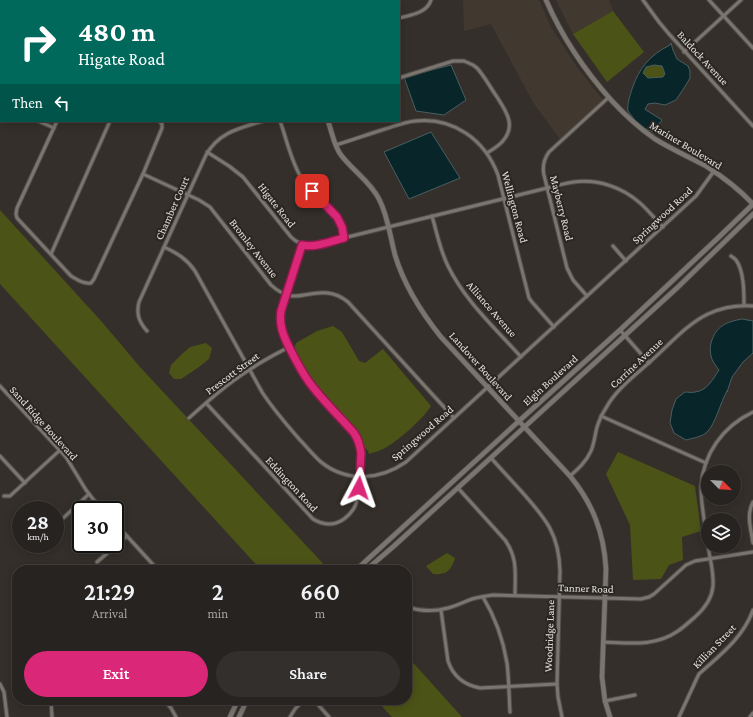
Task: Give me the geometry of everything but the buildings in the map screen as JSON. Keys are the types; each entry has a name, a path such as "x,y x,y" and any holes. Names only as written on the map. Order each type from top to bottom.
{"main road":[{"name":"Mariner Boulevard","path":"546,0 572,50 593,79 625,115 661,143 714,171 753,204"},
{"name":"Landover Boulevard","path":"328,122 341,155 367,181 382,205 400,268 418,305 433,326 570,476 589,504 598,524 605,556 602,677 605,701 610,717"},
{"name":"Elgin Boulevard","path":"362,565 620,330 753,204"},
{"name":"Elgin Boulevard","path":"372,565 625,336 753,214"},
{"path":"230,717 236,705"},
{"path":"239,717 245,705"}],"street":[{"path":"400,18 424,10 429,5 431,0"},
{"name":"Baldock Avenue","path":"643,0 684,52 753,126"},
{"path":"709,0 753,48"},
{"path":"684,52 741,0"},
{"path":"400,78 453,61 464,61 473,64 506,112 509,122 508,131 504,140 487,153"},
{"name":"Mayberry Road","path":"587,296 573,280 567,268 547,188 543,165 550,152 609,97"},
{"name":"Wellington Road","path":"336,145 414,121 432,121 449,125 464,132 478,143 487,153 496,171 528,294 532,302 554,327"},
{"path":"40,122 54,128"},
{"path":"57,122 17,208 16,214 17,218 71,276 86,284 91,283 94,279 143,174 162,128 161,122"},
{"path":"51,254 110,122"},
{"name":"Chamber Court","path":"147,331 140,322 138,312 139,302 207,152 217,140 228,133 261,122"},
{"path":"280,122 297,171 307,185 337,217 342,227 344,238"},
{"name":"Higate Road","path":"207,152 243,177 291,237 302,245"},
{"name":"Springwood Road","path":"164,247 181,255 192,265 262,392 278,415 316,457 330,468 346,474 360,476 377,475 392,471 406,462 696,196 714,171"},
{"name":"Bromley Avenue","path":"143,174 188,194 210,207 271,285 280,292 286,294"},
{"path":"302,245 315,245 504,198 567,183 583,181 610,186 633,197 663,227"},
{"name":"Alliance Avenue","path":"432,216 443,255 459,285 474,305 521,357"},
{"name":"Eddington Road","path":"206,403 309,516 318,522 327,524 336,523 352,512 358,499 360,476 361,453 357,437 309,383 296,361 281,329 281,311 302,245"},
{"path":"613,246 626,261"},
{"path":"731,256 736,260 742,274 744,305"},
{"path":"286,294 296,296 327,293 338,295 343,298 454,418"},
{"name":"Corrine Avenue","path":"570,476 588,456 594,443 601,416 606,407 618,392 649,363 701,317 718,310 735,306 753,306"},
{"path":"620,330 649,363"},
{"name":"Prescott Street","path":"189,418 222,389 250,369 289,347"},
{"name":"Sand Ridge Boulevard","path":"0,386 66,457 89,494 95,501"},
{"path":"704,513 701,488 703,471 711,451 715,443 726,430 739,419 753,412"},
{"path":"601,416 706,463"},
{"path":"4,496 10,496 59,451"},
{"path":"0,456 25,483"},
{"name":"Woodridge Lane","path":"491,458 539,511 550,526 559,554 560,571 557,684 562,717"},
{"path":"458,488 505,540 512,550 515,563 515,595"},
{"path":"64,517 89,494"},
{"path":"753,502 749,512 753,543"},
{"path":"124,533 153,565"},
{"path":"97,562 127,536"},
{"name":"Tanner Road","path":"412,608 422,610 441,610 457,606 472,599 493,595 641,599 649,597 686,565 695,561 753,552"},
{"path":"603,642 648,643 664,639 675,634 684,627 703,609 710,599 713,580 709,553"},
{"path":"484,596 495,618 503,642 507,665 510,712"},
{"path":"441,610 448,661 456,676 464,683 475,687 484,688 557,684"},
{"name":"Killian Street","path":"679,717 699,674 739,636 753,610"},
{"path":"0,684 4,692 7,717"},
{"path":"605,701 635,695"},
{"path":"51,705 52,717"},
{"path":"168,705 176,717"},
{"path":"290,717 299,705"},
{"path":"318,705 329,717"},
{"path":"750,717 753,713"}],"shaded area":[{"path":"463,0 539,0 551,27 577,67 606,104 588,118 563,143 534,104 491,24 464,31"},
{"path":"556,0 609,0 613,11 573,34"}],"green space":[{"path":"613,11 644,52 607,82 573,34"},
{"path":"654,65 662,66 665,74 663,77 647,78 643,73 646,67"},
{"path":"0,210 102,322 140,367 324,565 256,565 0,284"},
{"path":"333,326 342,332 359,361 365,363 383,349 431,406 417,423 398,439 385,448 369,454 318,392 302,368 294,349 296,343 317,331"},
{"path":"206,343 212,348 209,359 181,379 174,379 169,373 171,365 190,347"},
{"path":"618,452 695,486 701,531 682,537 683,560 669,565 661,579 633,580 630,525 606,474"},
{"path":"447,553 455,558 450,569 445,573 433,574 426,566"},
{"path":"412,662 462,717 392,717 381,705 412,705"}],"water":[{"path":"671,43 677,59 688,66 690,78 676,100 665,105 655,103 648,104 645,109 662,120 653,132 641,126 633,118 628,111 628,102 635,81 642,68 657,53","holes":["654,65 662,66 665,74 663,77 648,78 643,73 646,67"]},
{"path":"451,65 466,100 444,115 416,111 404,77"},
{"path":"431,132 460,178 409,199 384,152"},
{"path":"742,319 753,321 753,353 743,362 732,377 727,392 710,429 703,435 686,440 674,433 670,423 672,410 676,399 685,392 699,391 709,384 719,370 713,362 711,354 710,346 713,337 716,332 726,323"}],"route":[{"path":"312,191 337,217 342,227 344,238 311,246 302,245 281,311 280,323 283,334 296,361 309,383 357,437 361,453 359,488"}]}
